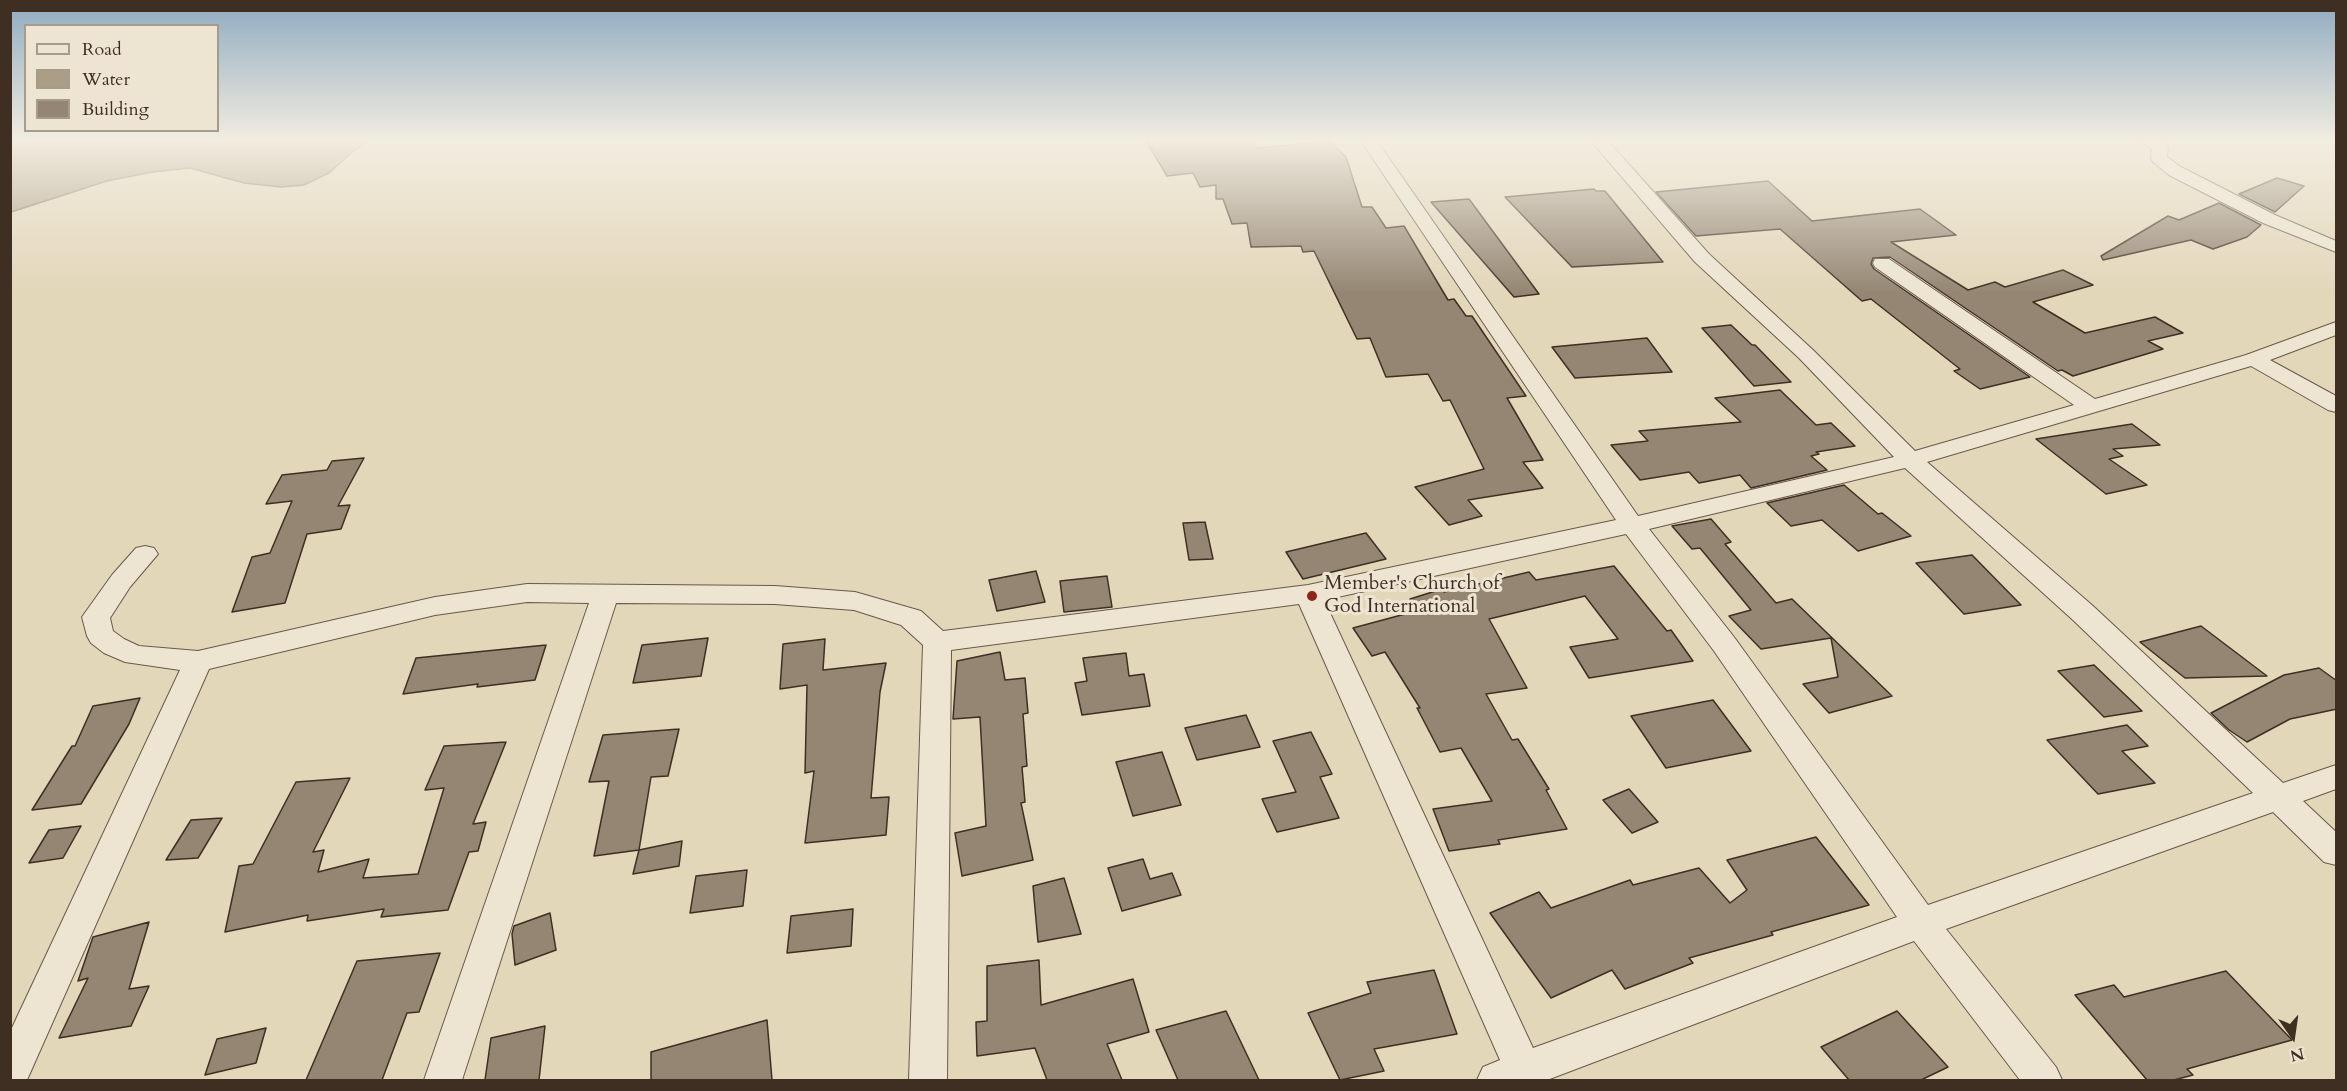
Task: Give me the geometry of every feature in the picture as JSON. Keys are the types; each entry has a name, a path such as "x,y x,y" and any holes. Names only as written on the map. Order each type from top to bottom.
{"street":[{"path":"1404,192 1632,525 1724,644 1921,923 2043,1080"},
{"path":"1644,192 1702,258 1806,354 1910,460 2084,613 2337,852"},
{"path":"2216,192 2269,219 2337,247"},
{"path":"1882,263 2092,407"},
{"path":"937,642 1308,594 1632,525 1910,460 2253,359 2337,328"},
{"path":"2253,359 2337,405"},
{"path":"145,554 121,580 96,617 101,636 114,646 135,656 198,661 435,606 527,593 775,595 855,601 911,618 937,642 928,1080"},
{"path":"443,1080 606,592"},
{"path":"1308,594 1516,1077 1921,923 2337,777"},
{"path":"10,1075 198,661"}],"water":[{"path":"11,192 73,192 11,212"}],"building":[{"path":"1216,192 1357,192 1362,207 1372,207 1386,228 1404,226 1448,300 1454,299 1466,316 1472,316 1526,396 1507,398 1543,460 1523,462 1543,488 1468,500 1482,516 1449,525 1415,487 1484,469 1450,400 1443,401 1428,374 1386,377 1370,338 1357,339 1314,251 1303,252 1301,246 1251,247 1247,223 1232,224 1223,199 1216,199"},
{"path":"1562,192 1606,192 1663,262 1572,267 1505,197"},
{"path":"1656,192 1780,192 1812,221 1920,209 1956,235 1891,242 1968,290 1995,282 2005,287 2063,270 2093,285 2033,302 2085,333 2155,317 2183,333 2148,341 2163,349 2073,376 2062,370 2058,371 1890,257 1873,258 1871,264 1874,269 2030,377 1980,389 1954,371 1960,369 1871,299 1862,301 1780,229 1696,236"},
{"path":"2244,192 2297,192 2275,212 2239,194"},
{"path":"1469,199 1539,294 1514,297 1431,202"},
{"path":"2219,203 2261,225 2247,237 2213,249 2191,240 2103,260 2101,256 2168,216 2179,220"},
{"path":"1731,325 1752,345 1755,345 1791,382 1754,386 1702,328"},
{"path":"1647,338 1672,372 1575,378 1552,347"},
{"path":"1780,390 1816,425 1831,423 1855,446 1816,452 1819,454 1811,456 1827,470 1751,488 1740,475 1699,483 1689,472 1640,480 1611,445 1648,441 1639,431 1741,422 1715,398"},
{"path":"2132,424 2160,445 2113,449 2123,456 2109,459 2147,485 2106,494 2036,439"},
{"path":"364,458 338,506 350,505 341,529 307,534 285,603 232,612 252,557 270,553 292,501 266,504 282,475 327,470 332,461"},
{"path":"1844,485 1878,514 1882,513 1911,536 1858,551 1822,520 1791,526 1767,503"},
{"path":"1711,519 1731,542 1725,544 1776,603 1792,599 1892,696 1829,713 1803,684 1838,677 1831,638 1761,649 1729,616 1751,610 1700,548 1692,549 1672,526"},
{"path":"1205,522 1213,559 1189,560 1183,523"},
{"path":"1366,533 1386,559 1303,579 1286,552"},
{"path":"1972,555 2021,605 1964,614 1916,563"},
{"path":"1614,566 1667,631 1671,630 1693,661 1589,678 1570,647 1618,639 1585,596 1489,619 1527,688 1486,694 1512,740 1518,739 1549,789 1546,790 1567,829 1498,840 1500,844 1449,851 1433,809 1492,801 1461,748 1440,752 1417,708 1420,708 1385,652 1372,656 1353,628 1420,610 1410,599 1442,589 1444,592 1529,572 1536,580"},
{"path":"1036,571 1045,602 997,611 989,580"},
{"path":"1107,576 1112,607 1064,612 1060,581"},
{"path":"2201,626 2267,676 2185,678 2140,642"},
{"path":"708,638 701,676 633,683 642,645"},
{"path":"825,639 823,670 886,663 880,692 871,798 889,797 886,835 805,843 814,771 805,773 807,685 780,689 783,644"},
{"path":"546,645 535,680 477,687 478,684 403,694 416,658"},
{"path":"1000,652 1005,680 1025,678 1028,713 1023,714 1027,766 1022,767 1025,802 1021,803 1033,860 962,876 955,833 986,826 980,717 953,719 957,661"},
{"path":"1126,653 1129,676 1144,674 1150,706 1082,715 1075,683 1087,681 1083,658"},
{"path":"2094,665 2142,711 2104,717 2058,671"},
{"path":"2319,668 2337,681 2337,709 2290,719 2247,742 2229,730 2211,713 2284,675"},
{"path":"140,698 129,724 81,804 32,810 72,746 75,746 93,706"},
{"path":"1713,700 1751,751 1666,768 1631,716"},
{"path":"1246,715 1260,747 1197,760 1185,728"},
{"path":"2127,725 2148,746 2122,751 2155,783 2098,794 2047,740"},
{"path":"679,729 668,776 651,777 639,850 594,856 609,781 589,782 603,735"},
{"path":"1311,732 1332,774 1320,777 1339,818 1277,832 1262,799 1296,792 1273,741"},
{"path":"506,742 473,824 486,822 478,851 469,852 448,910 381,917 384,909 307,921 308,915 225,932 239,866 253,864 296,782 350,778 313,852 324,850 318,872 369,859 363,878 418,874 444,788 425,790 444,746"},
{"path":"1162,752 1181,805 1133,816 1116,762"},
{"path":"1629,789 1658,822 1632,833 1603,800"},
{"path":"222,818 198,858 166,860 191,820"},
{"path":"81,826 63,858 29,863 49,830"},
{"path":"1816,837 1869,905 1689,958 1693,963 1625,989 1612,970 1551,998 1490,913 1539,892 1551,908 1630,880 1633,885 1699,868 1730,903 1747,890 1727,860"},
{"path":"682,841 679,866 633,874 639,850"},
{"path":"1143,859 1150,879 1172,873 1181,895 1122,911 1108,868"},
{"path":"747,870 743,906 690,913 696,876"},
{"path":"1064,878 1081,934 1038,942 1033,886"},
{"path":"853,909 851,946 787,953 791,916"},
{"path":"550,913 556,950 515,965 512,934 514,926"},
{"path":"149,922 129,989 149,986 131,1026 59,1038 88,978 78,981 93,937"},
{"path":"440,953 419,1012 407,1013 382,1080 306,1080 357,961"},
{"path":"1039,960 1041,1005 1133,979 1149,1032 1107,1044 1122,1080 1047,1080 1035,1048 977,1056 976,1022 987,1021 987,966"},
{"path":"1434,970 1457,1034 1374,1049 1384,1071 1340,1080 1308,1013 1371,993 1367,982"},
{"path":"2226,971 2292,1040 2187,1069 2193,1075 2174,1080 2147,1080 2075,995 2114,985 2124,997"},
{"path":"1226,1011 1259,1080 1178,1080 1156,1030"},
{"path":"1897,1011 1948,1067 1921,1080 1849,1080 1821,1047"},
{"path":"767,1020 772,1080 651,1080 651,1052"},
{"path":"545,1026 539,1080 485,1080 491,1038"},
{"path":"266,1028 256,1063 205,1075 217,1039"}],"place":[{"name":"Member's Church of God International","path":"1312,596"}]}
